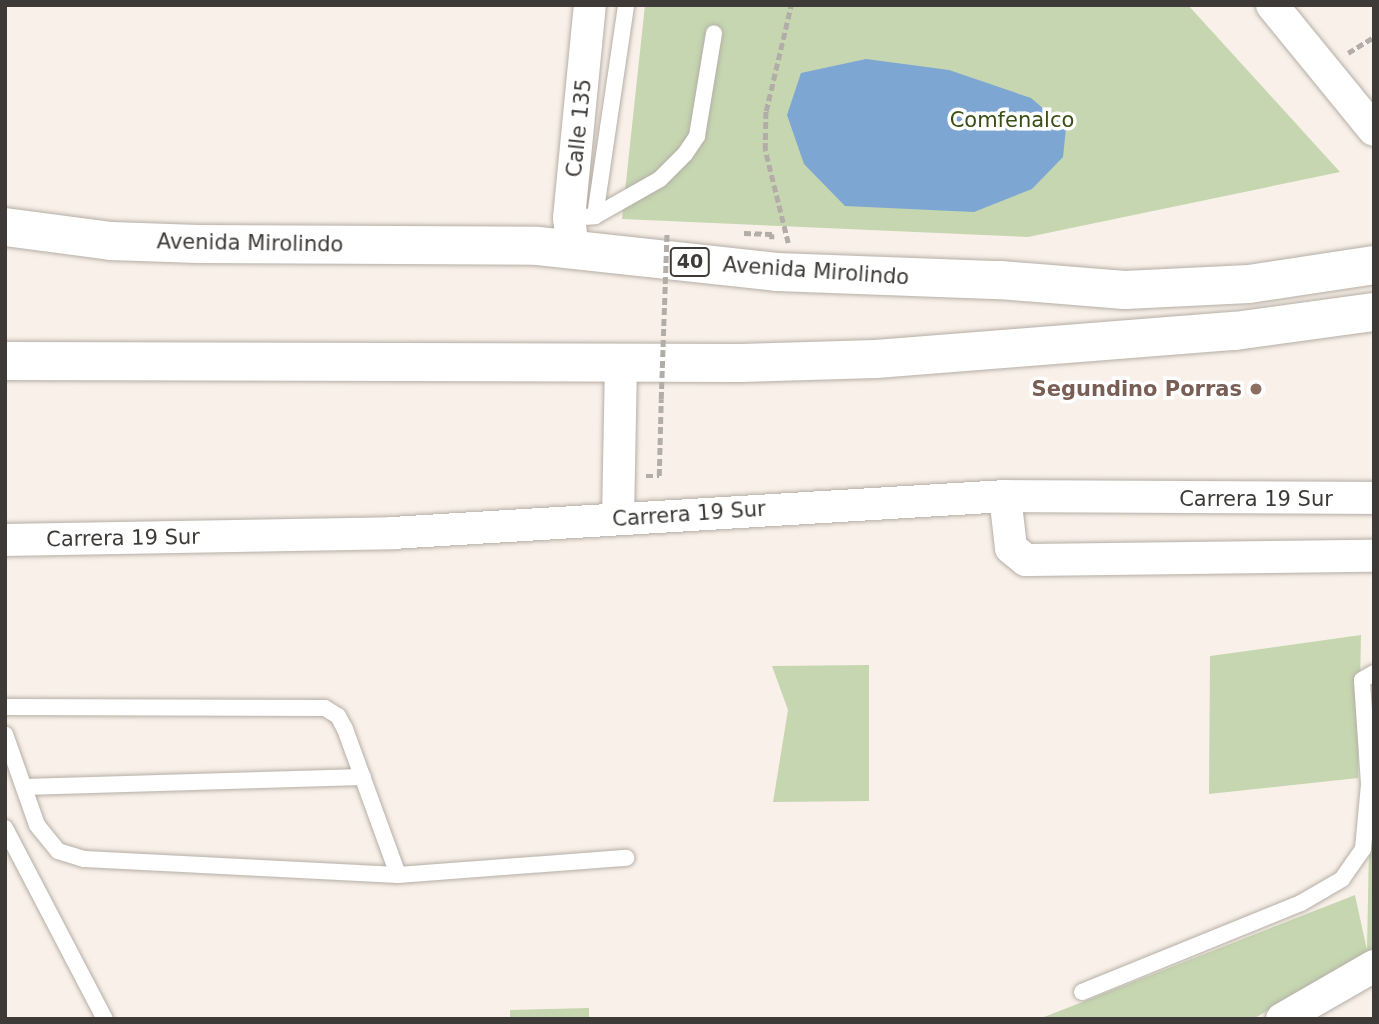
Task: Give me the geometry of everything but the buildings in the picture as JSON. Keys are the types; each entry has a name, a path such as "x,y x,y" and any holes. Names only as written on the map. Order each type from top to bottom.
{"main road":[{"name":"Avenida Mirolindo","path":"5,227 111,241 538,246 579,228 777,272 1000,280 1125,290 1249,284 1374,265"},
{"path":"5,361 621,363 1009,352 1234,331 1374,312"}],"street":[{"name":"Calle 135","path":"579,228 590,5"},
{"path":"1272,5 1374,130"},
{"path":"618,519 621,363"},
{"path":"1005,496 1011,548 1026,560 1374,556"},
{"name":"Carrera 19 Sur","path":"5,540 392,533 1005,496 1374,498"},
{"path":"1282,1019 1374,966"}],"lane":[{"path":"579,228 626,5"},
{"path":"579,228 660,179 685,154 696,136 714,33"},
{"path":"1082,992 1301,903 1342,879 1363,849 1369,784 1362,680 1374,673"},
{"path":"5,708 325,708 338,716 398,875"},
{"path":"5,734 37,825 58,851 84,859 398,875 626,858"},
{"path":"24,788 363,778"},
{"path":"5,828 99,1017"}],"path":[{"path":"789,238 765,137 766,111 791,5"},
{"path":"661,399 667,231"}],"green space":[{"name":"Comfenalco","path":"645,5 1188,5 1340,172 1028,237 622,219"},
{"path":"1374,595 1374,951 1253,1019 1039,1019 1355,895 1367,950"},
{"path":"1361,635 1358,778 1209,794 1210,656"},
{"path":"869,665 869,801 773,802 788,710 772,666"},
{"path":"589,1008 589,1019 510,1019 510,1010"}],"water":[{"path":"866,59 949,70 1031,98 1066,128 1063,157 1032,189 974,212 845,206 804,164 787,115 801,73"}],"place":[{"name":"Segundino Porras","path":"1256,389"}]}
